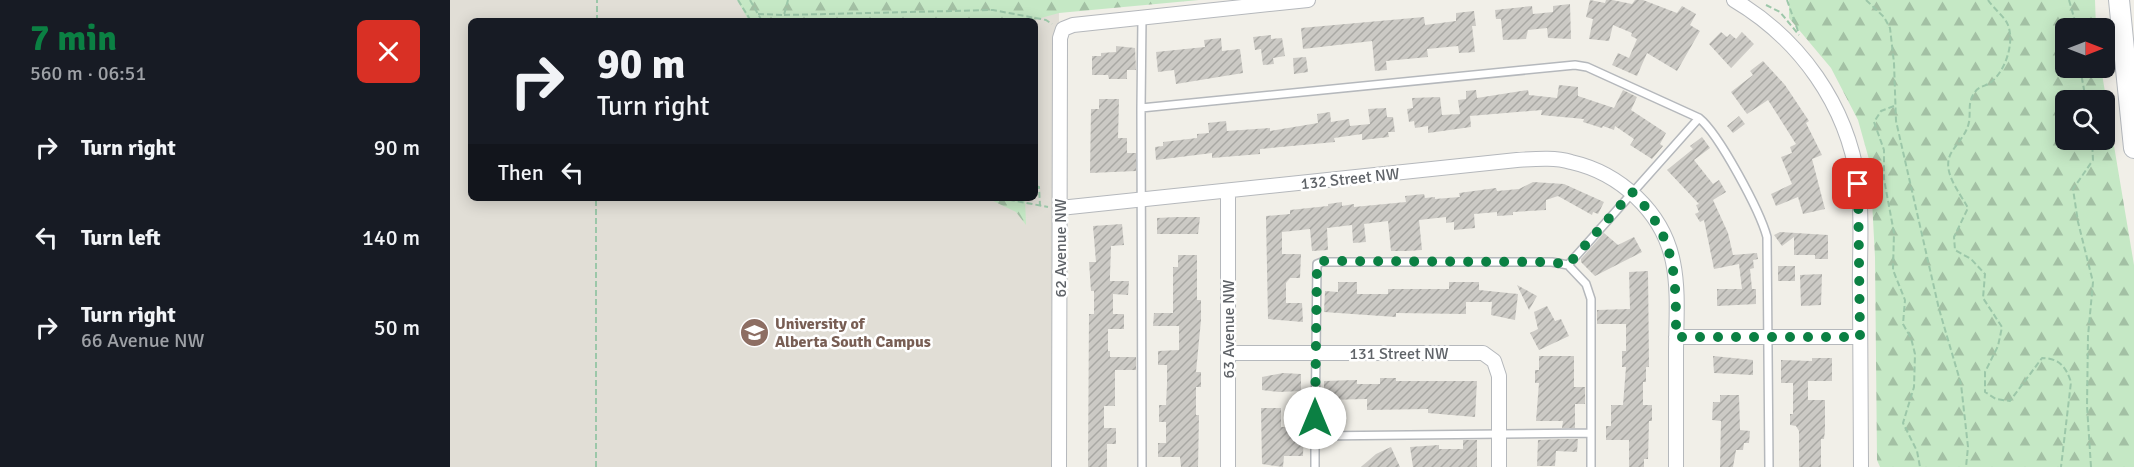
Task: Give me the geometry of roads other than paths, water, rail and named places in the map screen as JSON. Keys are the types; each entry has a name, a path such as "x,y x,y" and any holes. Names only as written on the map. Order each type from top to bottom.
{"main road":[{"path":"2119,0 2131,91 2134,148"}],"street":[{"path":"1142,18 1308,0"},
{"path":"1734,0 1775,28 1799,53 1818,78 1844,127 1858,184 1861,467"},
{"name":"62 Avenue NW","path":"1059,467 1060,38 1057,27 1142,18"},
{"name":"132 Street NW","path":"1060,208 1547,159 1570,161 1594,169 1632,192 1658,224 1673,260 1676,337 1676,467"},
{"name":"63 Avenue NW","path":"1228,191 1228,467"},
{"path":"1676,337 1860,337"},
{"name":"131 Street NW","path":"1228,353 1483,353 1494,361 1499,376 1499,433"},
{"path":"1499,433 1499,467"}],"lane":[{"path":"1142,18 1142,467"},
{"path":"1141,108 1575,65 1587,67 1699,118 1711,130 1764,226 1768,249 1769,467"},
{"path":"1568,265 1699,118"},
{"path":"1315,467 1317,264 1322,261 1552,262 1568,265 1586,284 1591,299 1591,467"},
{"path":"1315,436 1591,433"}],"place":[{"name":"University of Alberta South Campus","path":"754,332"}]}
